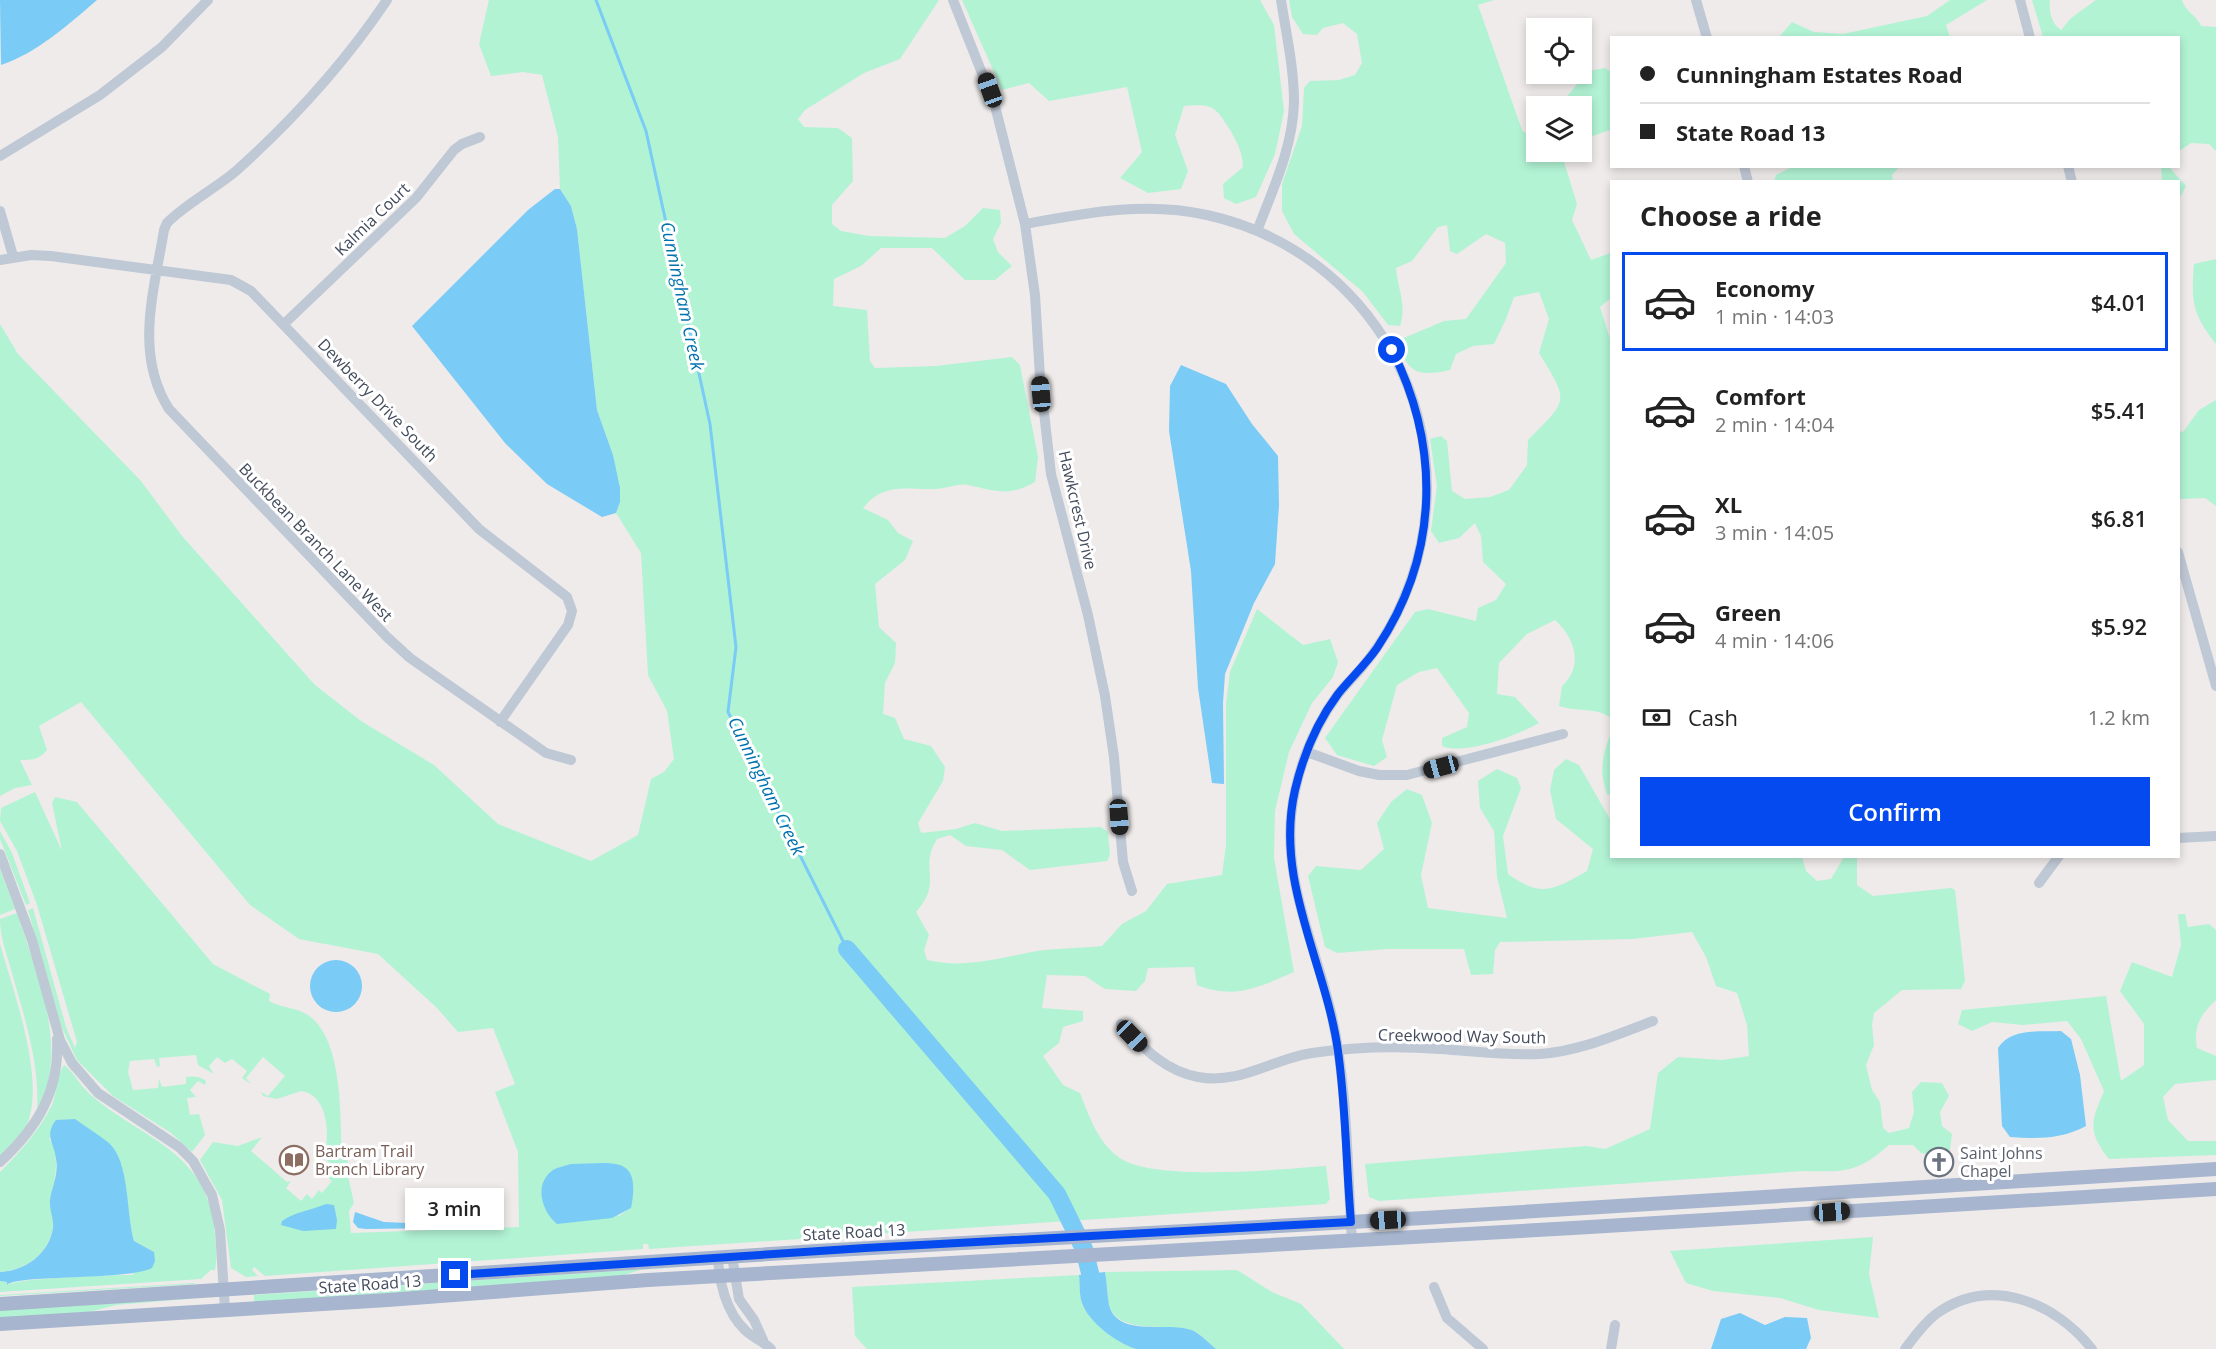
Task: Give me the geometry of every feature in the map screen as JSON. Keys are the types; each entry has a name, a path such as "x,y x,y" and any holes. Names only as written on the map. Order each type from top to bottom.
{"main road":[{"name":"State Road 13","path":"0,1304 732,1256 1112,1233 1351,1222 2216,1169"},
{"path":"1902,1189 1902,1208"},
{"name":"State Road 13","path":"0,1324 734,1275 1352,1241 2216,1189"}],"street":[{"path":"0,156 109,89 162,47 208,0"},
{"name":"Buckbean Branch Lane West","path":"387,0 343,62 272,138 231,175 167,223 157,271 148,348 155,385 169,409 387,637 426,669 546,753 571,760"},
{"name":"Hawkcrest Drive","path":"953,0 995,106 1025,224 1035,295 1041,387 1051,474 1088,615 1103,687 1113,757 1121,851 1132,891"},
{"path":"1257,231 1281,169 1292,121 1293,72 1281,0"},
{"path":"1696,0 1706,36"},
{"path":"2020,0 2029,36"},
{"name":"Kalmia Court","path":"284,324 416,198 454,150 480,137"},
{"path":"1025,224 1106,210 1158,208 1205,214 1257,231 1305,257 1329,274 1350,294 1377,326 1396,358 1414,401 1426,458 1427,491 1423,535 1402,602 1376,648 1326,713 1307,752 1291,815 1295,886 1329,1007 1338,1052 1352,1241"},
{"path":"0,211 13,256"},
{"name":"Dewberry Drive South","path":"0,260 13,256 51,256 242,284 284,324 479,529 512,557 567,597 572,611 568,625 500,722"},
{"path":"2180,559 2216,686"},
{"path":"1307,752 1359,771 1380,775 1407,775 1563,734"},
{"path":"2180,838 2216,836"},
{"path":"0,854 32,940 55,1024 68,1055 84,1080 110,1101 172,1141 193,1161 212,1195 217,1211 225,1310"},
{"path":"2039,884 2058,858"},
{"name":"Creekwood Way South","path":"1120,1024 1163,1063 1181,1072 1211,1079 1245,1075 1303,1055 1338,1052 1396,1048 1490,1054 1541,1053 1593,1044 1653,1021"},
{"path":"0,1162 22,1141 47,1103 56,1070 55,1024"},
{"path":"732,1256 739,1299 767,1345"},
{"path":"718,1257 719,1276 726,1299 744,1330 767,1345"},
{"path":"1434,1287 1447,1318 1484,1349"},
{"path":"1905,1349 1922,1327 1951,1306 1966,1300 1998,1296 2027,1300 2044,1307 2074,1328 2092,1349"},
{"path":"1611,1349 1615,1325"}],"green space":[{"path":"489,0 939,0 900,59 864,73 805,110 798,119 804,127 838,128 852,138 853,181 832,205 832,224 841,231 869,236 945,238 965,226 983,208 1000,210 1001,223 993,239 998,252 1012,266 995,280 965,280 932,248 881,248 861,266 834,279 833,306 867,310 870,361 875,368 936,366 1012,357 1020,365 1038,457 1035,482 1018,490 995,491 964,485 939,489 896,489 879,494 863,508 888,520 898,533 913,541 905,560 875,584 879,627 896,643 895,663 885,683 883,714 895,718 904,739 931,746 945,767 943,781 918,823 921,833 956,829 975,823 1002,831 1101,827 1108,832 1110,855 1107,861 1030,870 1002,850 966,846 950,835 937,839 930,859 928,892 916,912 929,935 924,950 927,960 969,963 1037,951 1102,946 1122,924 1146,911 1167,884 1222,875 1226,845 1226,704 1230,672 1257,609 1303,645 1330,639 1338,662 1333,677 1312,703 1289,752 1275,811 1274,858 1294,972 1258,987 1235,991 1223,991 1197,985 1194,967 1148,968 1145,981 1136,991 1105,989 1085,976 1047,975 1042,1008 1083,1011 1083,1021 1063,1027 1059,1043 1043,1056 1063,1085 1080,1093 1099,1135 1117,1156 1134,1164 1186,1172 1326,1166 1330,1199 1326,1204 649,1249 648,1244 643,1244 643,1249 265,1276 254,1267 252,1270 258,1276 246,1277 231,1268 222,1200 200,1160 213,1142 238,1146 262,1137 251,1151 287,1182 291,1181 286,1188 301,1201 307,1194 312,1199 319,1190 322,1193 332,1181 322,1173 330,1163 324,1157 327,1128 322,1108 317,1100 301,1091 277,1099 263,1096 261,1092 268,1096 285,1076 263,1057 246,1078 251,1084 242,1078 247,1071 232,1059 225,1063 217,1057 209,1066 214,1074 198,1065 196,1055 159,1058 160,1066 157,1067 154,1059 130,1061 128,1072 133,1090 158,1088 159,1079 162,1087 186,1084 186,1077 201,1078 206,1081 205,1085 198,1081 190,1090 196,1097 187,1098 190,1115 199,1114 205,1135 192,1152 171,1133 113,1096 77,1060 62,1028 28,910 33,908 66,1027 75,1048 77,1042 37,905 17,851 0,821 1,808 35,792 62,851 52,803 55,797 77,802 213,964 270,994 269,1001 308,1015 320,1027 328,1042 338,1081 342,1157 348,1161 347,1172 354,1203 349,1211 351,1233 519,1227 518,1152 495,1092 515,1084 493,1028 458,1032 437,1008 378,954 299,939 250,905 81,702 39,726 47,750 35,759 20,760 32,785 15,788 0,796 0,324 18,354 141,481 182,536 315,685 361,721 434,765 498,824 591,861 638,835 651,779 664,772 674,759 667,711 648,675 641,553 616,513 620,502 613,455 597,410 577,229 571,206 560,189 558,137 542,75 523,72 491,76 479,44","holes":["571,1164 622,1166 630,1208 619,1216 553,1171"]},
{"path":"962,0 1260,0 1274,25 1284,111 1275,154 1256,197 1236,204 1224,198 1223,184 1243,167 1242,156 1221,116 1213,108 1201,105 1184,106 1175,135 1188,171 1181,189 1148,193 1120,178 1142,152 1127,87 1049,101 1029,83 1002,90"},
{"path":"1289,0 1494,0 1478,5 1522,130 1526,134 1526,162 1564,162 1577,204 1572,220 1591,260 1610,252 1610,299 1600,307 1610,339 1610,718 1599,712 1559,706 1562,686 1569,678 1575,661 1568,635 1555,620 1527,634 1499,663 1497,694 1515,697 1539,723 1530,728 1477,746 1452,748 1442,746 1442,738 1467,727 1469,713 1437,668 1419,672 1397,685 1382,740 1387,757 1374,766 1337,755 1325,738 1415,612 1428,609 1476,621 1478,608 1496,600 1506,584 1483,562 1481,536 1475,523 1459,538 1439,543 1431,531 1437,486 1430,439 1441,436 1447,441 1452,491 1465,499 1490,497 1509,490 1527,465 1528,440 1557,407 1560,391 1539,353 1549,319 1539,292 1514,297 1494,344 1473,346 1456,354 1450,370 1422,373 1405,360 1399,340 1444,321 1466,319 1506,263 1505,243 1486,234 1457,254 1450,251 1447,225 1438,227 1412,261 1396,268 1403,311 1400,326 1388,325 1363,292 1294,234 1282,211 1282,184 1302,126 1304,88 1310,81 1339,80 1355,75 1362,63 1357,34 1343,23 1323,28 1317,35 1303,34 1292,17"},
{"path":"1950,0 1987,0 1946,25 1950,36 1780,36 1792,22 1814,32 1843,34 1927,16"},
{"path":"2032,0 2050,0 2051,17 2061,30 2071,18 2096,0 2182,0 2201,26 2216,27 2216,151 2209,144 2191,143 2180,151 2180,36 2043,36"},
{"path":"1605,68 1610,71 1610,130 1592,136 1592,96 1567,96 1577,84 1592,84 1592,70"},
{"path":"1790,168 1898,168 1892,175 1893,180 1774,180 1776,175"},
{"path":"2161,168 2170,168 2186,186 2180,197 2180,180 2162,180"},
{"path":"2216,259 2216,344 2198,315 2193,298 2193,288 2194,264"},
{"path":"2216,400 2216,506 2205,498 2180,499 2180,431 2183,432 2199,410"},
{"path":"1610,736 1610,796 1607,794 1602,770 1605,749"},
{"path":"1566,759 1579,765 1610,819 1610,858 1802,858 1806,871 1817,881 1831,879 1843,858 1857,858 1857,885 1873,896 1951,888 1955,890 1965,981 1961,989 1902,990 1874,1013 1872,1025 1874,1045 1866,1065 1872,1090 1880,1102 1883,1128 1889,1133 1909,1128 1914,1112 1912,1092 1921,1082 1942,1083 1949,1096 1940,1112 1942,1126 1952,1134 1950,1150 1941,1157 1921,1153 1913,1145 1889,1145 1859,1166 1840,1171 1804,1171 1379,1201 1369,1197 1365,1164 1587,1146 1605,1149 1650,1129 1658,1073 1678,1057 1722,1060 1749,1056 1747,1025 1737,993 1716,986 1706,957 1692,932 1633,939 1500,942 1495,950 1493,974 1471,975 1464,949 1388,949 1337,953 1325,947 1308,876 1316,866 1361,870 1384,849 1377,823 1391,802 1407,789 1422,795 1432,823 1421,875 1428,908 1507,918 1497,877 1494,831 1480,808 1478,781 1497,769 1517,778 1521,788 1503,836 1508,874 1530,886 1548,889 1587,871 1593,849 1556,819 1550,790 1554,770"},
{"path":"0,831 12,853 30,903 26,905 0,839"},
{"path":"0,869 15,909 0,915"},
{"path":"17,913 41,986 51,1037 51,1062 47,1086 37,1109 34,1058 0,926 0,919"},
{"path":"2178,914 2185,914 2188,927 2209,924 2216,930 2216,1000 2199,1021 2196,1040 2197,1048 2216,1056 2216,1080 2175,1084 2163,1097 2168,1120 2188,1141 2216,1141 2216,1155 2109,1159 2097,1141 2093,1126 2104,1091 2081,1039 2067,1021 2023,1025 1992,1022 1972,1031 1958,1024 1962,1010 2106,996 2121,1081 2144,1065 2144,1024 2120,991 2132,962 2172,977 2181,945"},
{"path":"0,944 26,1035 33,1084 32,1106 27,1124 0,1156"},
{"path":"64,1065 102,1104 173,1152 199,1182 208,1201 214,1225 215,1270 211,1270 201,1279 0,1292 0,1281 7,1282 8,1285 27,1280 132,1275 154,1252 134,1241 120,1174 112,1150 107,1143 84,1126 49,1138 55,1153 56,1167 51,1200 53,1228 46,1246 41,1253 26,1264 0,1272 0,1172 29,1141 47,1115 55,1095 59,1074"},
{"path":"1873,1237 1869,1274 1879,1318 1819,1310 1780,1298 1713,1291 1686,1283 1670,1251"},
{"path":"706,1265 640,1270 621,1276 254,1303 254,1295"},
{"path":"1237,1270 1272,1292 1301,1304 1344,1349 1216,1349 1194,1331 1123,1321 1114,1315 1109,1305 1105,1272"},
{"path":"1079,1275 1081,1300 1091,1318 1112,1337 1136,1349 867,1349 855,1336 852,1287"},
{"path":"195,1284 0,1296 0,1295"},
{"path":"200,1298 116,1305 89,1312 0,1318 0,1310"}],"water":[{"path":"0,0 97,0 40,45 1,65"},
{"path":"555,189 560,189 571,206 577,229 597,410 613,455 620,488 620,502 616,513 602,517 547,484 505,443 412,326 528,210"},
{"path":"1181,365 1226,384 1252,424 1278,456 1279,505 1275,564 1254,603 1225,674 1224,784 1212,783 1198,688 1191,571 1169,431 1170,386"},
{"path":"336,960 346,962 354,968 360,976 362,986 360,996 354,1004 346,1010 336,1012 326,1010 318,1004 312,996 310,986 312,976 318,968 326,962"},
{"path":"2061,1031 2071,1039 2080,1075 2086,1126 2049,1137 2010,1137 2002,1126 1998,1048 2010,1037 2018,1034"},
{"path":"75,1119 109,1143 116,1152 124,1175 134,1241 154,1252 155,1261 152,1268 138,1272 30,1280 7,1285 7,1282 0,1281 0,1272 27,1264 41,1253 51,1237 53,1224 50,1200 57,1164 50,1135 51,1130 56,1120"},
{"path":"611,1163 628,1170 632,1178 633,1190 631,1208 612,1218 557,1224 544,1205 543,1183 553,1170 571,1164"},
{"path":"326,1204 334,1205 336,1229 303,1231 281,1225 282,1221 292,1215"},
{"path":"490,1204 498,1204 503,1210 501,1224 498,1227 366,1229 358,1228 353,1222 355,1212 384,1222 408,1223 475,1213"},
{"path":"1105,1272 1109,1305 1114,1315 1123,1322 1146,1327 1184,1328 1194,1331 1216,1349 1136,1349 1112,1337 1091,1318 1080,1296 1079,1275"},
{"path":"1740,1313 1765,1325 1785,1317 1807,1318 1811,1338 1806,1349 1711,1349 1721,1319"}],"waterway":[{"name":"Cunningham Creek","path":"596,0 646,131 710,424 736,647 728,712 847,949"},
{"name":"Cunningham Creek","path":"847,949 1057,1194 1084,1249 1096,1297"}],"place":[{"name":"Bartram Trail Branch Library","path":"294,1160"},
{"name":"Saint Johns Chapel","path":"1939,1162"}],"route":[{"path":"455,1275 559,1266 1112,1233 1351,1222 1338,1052 1332,1016 1295,886 1290,851 1291,815 1295,792 1316,730 1337,696 1362,667 1392,623 1411,580 1423,535 1427,491 1426,458 1421,425 1404,375 1392,350"}]}
